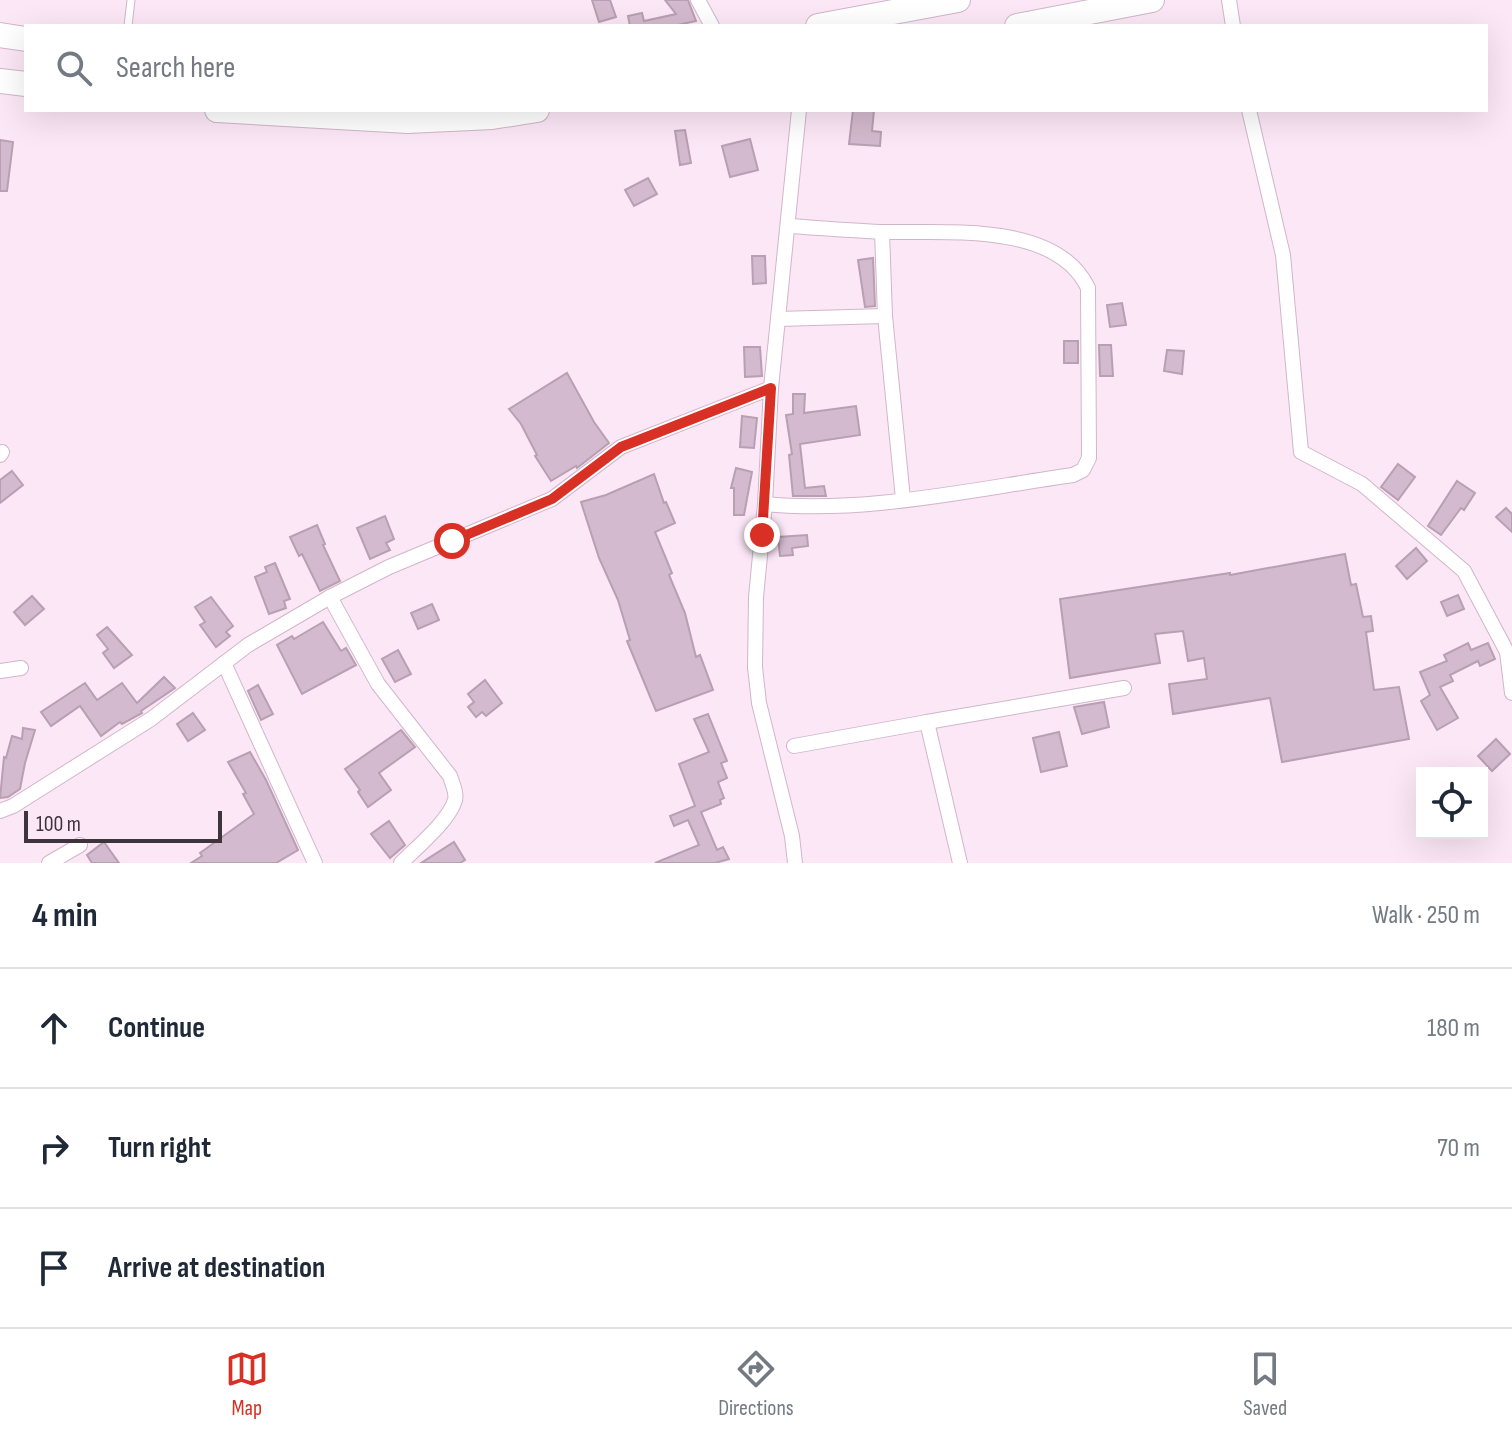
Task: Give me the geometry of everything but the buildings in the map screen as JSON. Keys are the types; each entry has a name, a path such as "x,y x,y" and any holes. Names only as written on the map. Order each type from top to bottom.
{"highway":[{"path":"829,24 958,0"},
{"path":"1027,24 1152,0"},
{"path":"0,35 24,39"},
{"path":"0,81 24,84"},
{"path":"228,112 408,121 492,117 524,112"}],"street":[{"path":"698,0 711,24"},
{"path":"1229,0 1233,24"},
{"path":"795,863 792,836 759,703 755,667 756,597 771,388 799,112"},
{"path":"1249,112 1283,255 1301,452 1362,484 1464,571 1507,652 1512,693"},
{"path":"765,504 802,508 903,499 1073,475 1083,470 1089,458 1088,288 1082,275 1067,261 1037,246 984,233 882,232 789,226"},
{"path":"882,232 885,316 903,499"},
{"path":"778,319 885,316"},
{"path":"0,811 13,806 151,719 248,645 330,597 389,567 552,499 621,447 771,388"},
{"path":"330,597 378,684 450,776 455,791 455,800 440,823 401,863"},
{"path":"224,663 315,863"},
{"path":"0,671 21,668"},
{"path":"794,746 1124,688"},
{"path":"927,722 960,863"},
{"path":"49,863 80,845"}],"lane":[{"path":"128,24 131,0"}],"route":[{"path":"452,541 552,499 621,447 771,388 762,535"}]}
